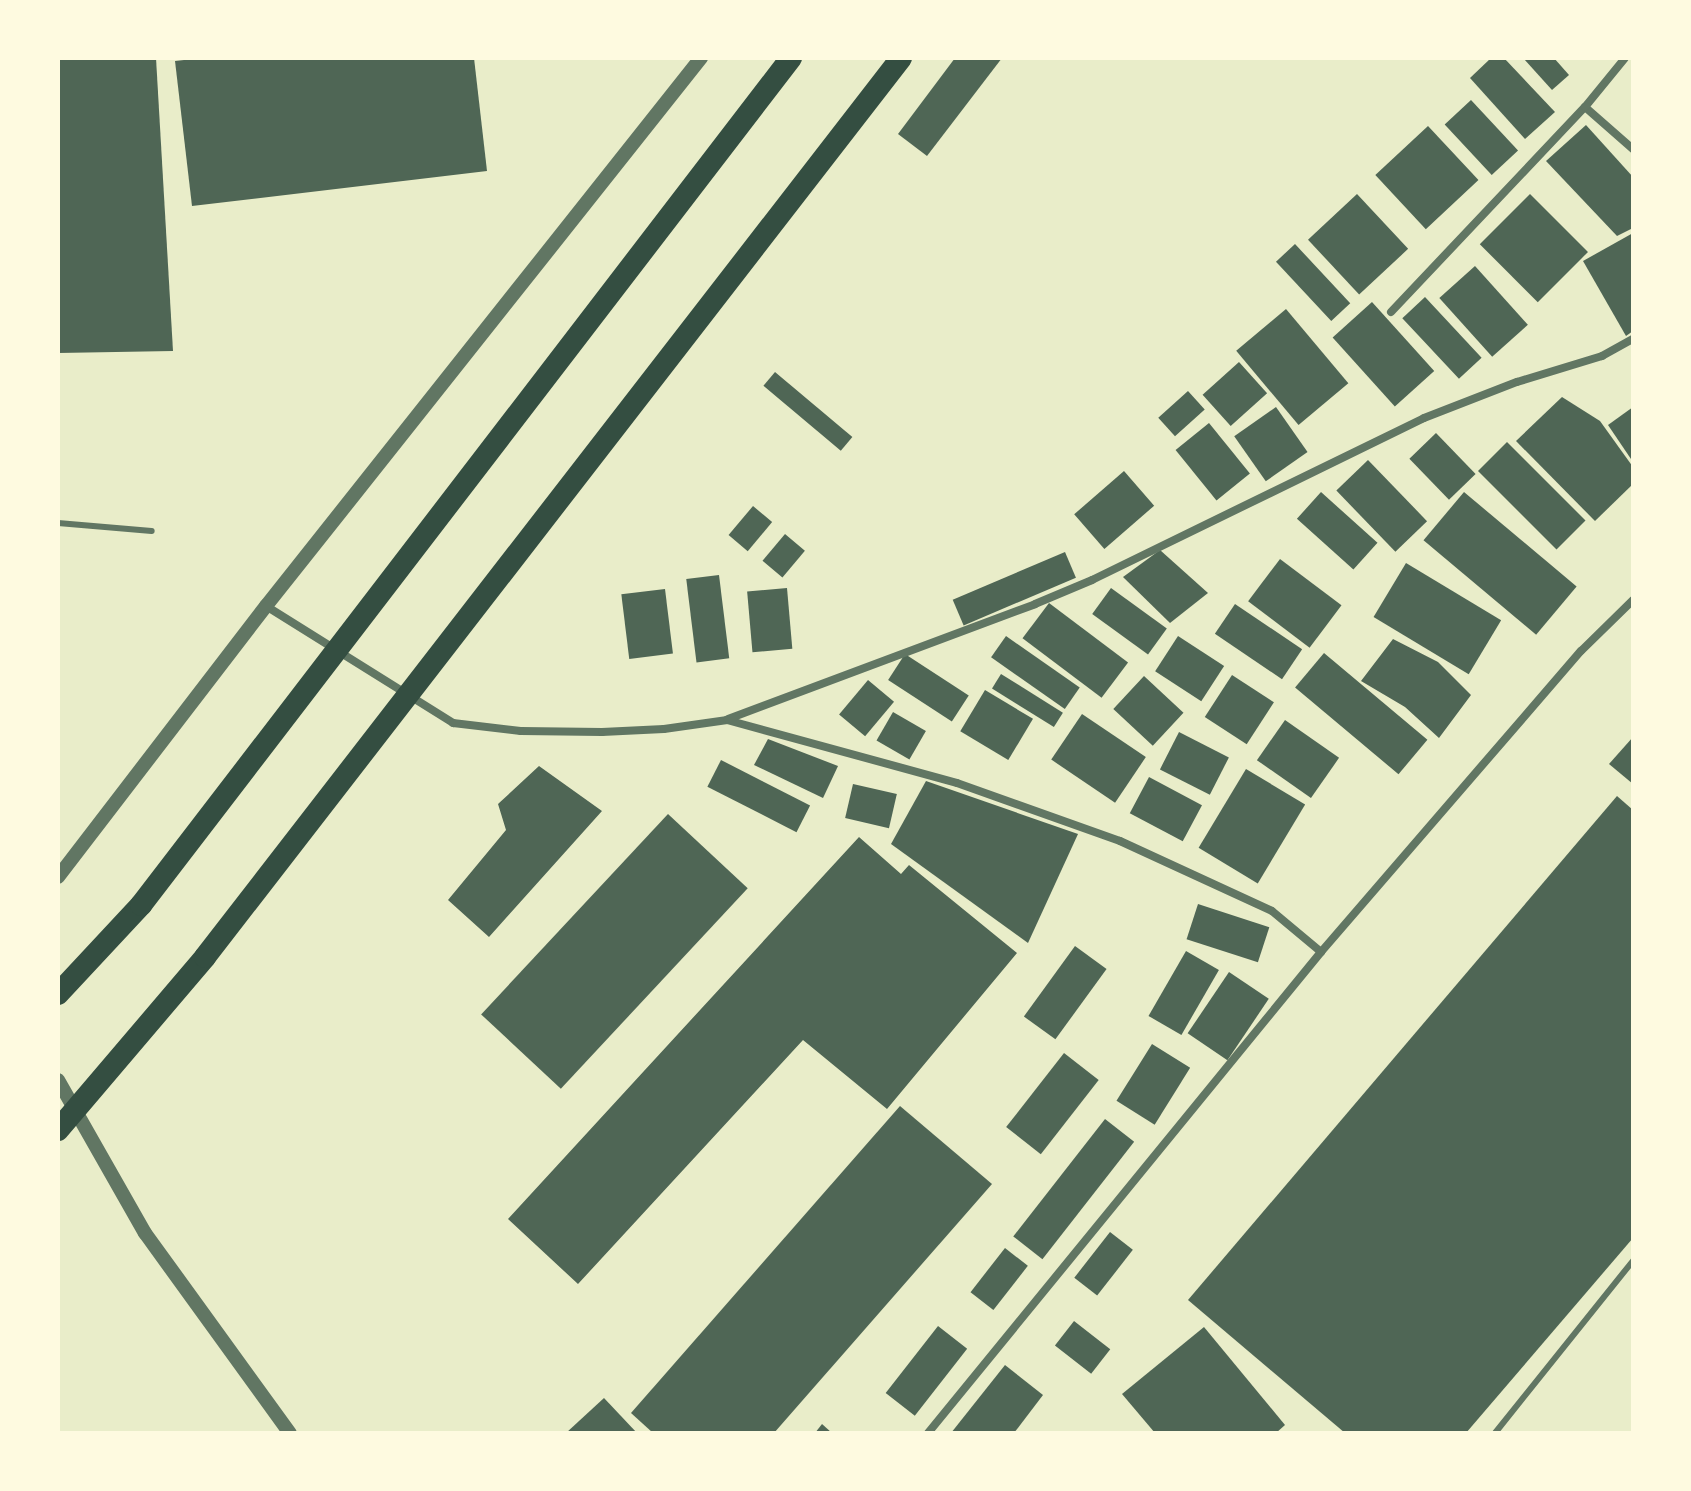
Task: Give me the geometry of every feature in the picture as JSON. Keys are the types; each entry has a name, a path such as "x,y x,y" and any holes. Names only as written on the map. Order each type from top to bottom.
{"highway":[{"path":"58,994 141,905 791,58"},
{"path":"58,1130 214,944 901,58"}],"street":[{"path":"58,877 266,606 701,58"},
{"path":"1391,312 1585,107 1625,58"},
{"path":"1585,107 1633,149"},
{"path":"266,606 453,723 521,731 602,732 664,729 727,720 1078,586 1424,418 1517,382 1602,356 1633,339"},
{"path":"928,1433 1321,952 1581,651 1633,600"},
{"path":"727,720 957,783 1120,841 1272,911 1321,952"},
{"path":"58,1080 145,1233 290,1433"}],"lane":[{"path":"58,523 152,531"},
{"path":"1495,1433 1633,1261"}],"building":[{"path":"58,58 156,58 173,351 58,353"},
{"path":"202,58 474,58 487,171 192,206 175,61"},
{"path":"955,58 1002,58 927,156 898,134"},
{"path":"1491,58 1504,58 1555,112 1525,139 1470,78"},
{"path":"1523,58 1554,58 1569,75 1552,90"},
{"path":"1471,100 1518,150 1492,175 1445,125"},
{"path":"1586,125 1633,177 1633,228 1617,236 1546,161"},
{"path":"1428,126 1478,180 1426,229 1375,175"},
{"path":"1357,194 1408,249 1359,295 1308,240"},
{"path":"1530,194 1588,252 1538,302 1480,244"},
{"path":"1633,233 1633,331 1626,336 1583,261"},
{"path":"1295,244 1350,303 1331,321 1276,262"},
{"path":"1475,266 1528,325 1492,357 1439,298"},
{"path":"1425,297 1482,358 1459,379 1402,318"},
{"path":"1372,302 1434,371 1395,407 1333,337"},
{"path":"1286,309 1348,383 1299,425 1236,351"},
{"path":"1239,362 1267,393 1231,426 1203,395"},
{"path":"775,372 852,437 841,451 763,386"},
{"path":"1188,391 1205,410 1175,436 1158,418"},
{"path":"1562,397 1600,421 1633,467 1633,484 1595,521 1516,441"},
{"path":"1276,407 1308,452 1266,481 1234,436"},
{"path":"1633,407 1633,462 1608,425"},
{"path":"1209,423 1250,474 1216,501 1176,450"},
{"path":"1436,433 1476,474 1449,500 1409,459"},
{"path":"1507,442 1585,520 1556,549 1478,471"},
{"path":"1368,460 1427,521 1395,552 1336,491"},
{"path":"1124,471 1154,506 1104,549 1074,514"},
{"path":"1321,492 1377,543 1353,570 1297,519"},
{"path":"1464,492 1577,586 1536,635 1424,540"},
{"path":"753,506 772,522 748,551 729,535"},
{"path":"785,534 805,551 782,578 763,561"},
{"path":"1160,550 1208,593 1170,623 1123,577"},
{"path":"1065,552 1076,578 964,625 953,600"},
{"path":"1280,559 1341,605 1310,648 1248,601"},
{"path":"1406,563 1501,620 1469,674 1374,617"},
{"path":"719,575 729,658 696,662 686,579"},
{"path":"787,588 792,649 752,652 747,591"},
{"path":"1111,588 1167,629 1148,654 1092,614"},
{"path":"665,589 673,654 629,659 621,594"},
{"path":"1049,603 1128,663 1102,698 1023,638"},
{"path":"1235,604 1302,649 1282,679 1215,634"},
{"path":"1006,636 1080,688 1065,709 991,657"},
{"path":"1178,636 1224,666 1201,701 1155,671"},
{"path":"1393,639 1438,662 1471,695 1439,738 1405,707 1361,681"},
{"path":"1324,653 1427,740 1398,774 1295,687"},
{"path":"905,654 969,695 952,721 888,680"},
{"path":"1001,674 1063,713 1054,727 992,688"},
{"path":"1232,675 1274,702 1247,744 1205,717"},
{"path":"1144,676 1183,713 1153,746 1113,709"},
{"path":"868,680 894,702 865,736 839,714"},
{"path":"985,690 1033,719 1008,760 960,731"},
{"path":"893,712 926,731 909,760 876,741"},
{"path":"1082,714 1146,757 1115,803 1051,760"},
{"path":"1285,720 1339,758 1311,798 1257,760"},
{"path":"1179,732 1229,757 1210,795 1160,769"},
{"path":"1633,737 1633,784 1609,764"},
{"path":"768,739 838,766 823,798 754,765"},
{"path":"721,760 810,805 796,832 707,787"},
{"path":"539,766 602,811 489,937 448,900 506,830 498,804"},
{"path":"1246,769 1305,805 1258,883 1199,848"},
{"path":"1149,777 1202,805 1183,841 1130,813"},
{"path":"926,781 1078,834 1028,943 891,844"},
{"path":"853,784 897,794 889,828 845,818"},
{"path":"1617,796 1633,810 1633,1238 1466,1433 1345,1433 1188,1300"},
{"path":"668,814 748,888 561,1089 481,1014"},
{"path":"859,837 901,874 909,865 1017,953 887,1109 803,1040 578,1284 508,1219"},
{"path":"1198,904 1269,927 1258,962 1187,939"},
{"path":"1075,946 1107,969 1055,1039 1024,1016"},
{"path":"1186,951 1219,970 1181,1035 1148,1016"},
{"path":"1229,972 1269,999 1227,1060 1188,1033"},
{"path":"1152,1044 1190,1068 1155,1125 1116,1101"},
{"path":"1064,1053 1099,1080 1041,1154 1006,1127"},
{"path":"900,1106 992,1184 774,1433 653,1433 631,1413"},
{"path":"1105,1119 1134,1142 1042,1259 1013,1236"},
{"path":"1110,1232 1133,1250 1097,1296 1074,1278"},
{"path":"1005,1248 1028,1266 993,1310 971,1292"},
{"path":"1074,1321 1110,1349 1091,1374 1055,1345"},
{"path":"938,1326 967,1349 915,1416 886,1393"},
{"path":"1204,1327 1285,1425 1276,1433 1155,1433 1122,1394"},
{"path":"1005,1365 1043,1395 1014,1433 951,1433"},
{"path":"604,1398 637,1433 566,1433"},
{"path":"822,1424 832,1433 815,1433"}]}
